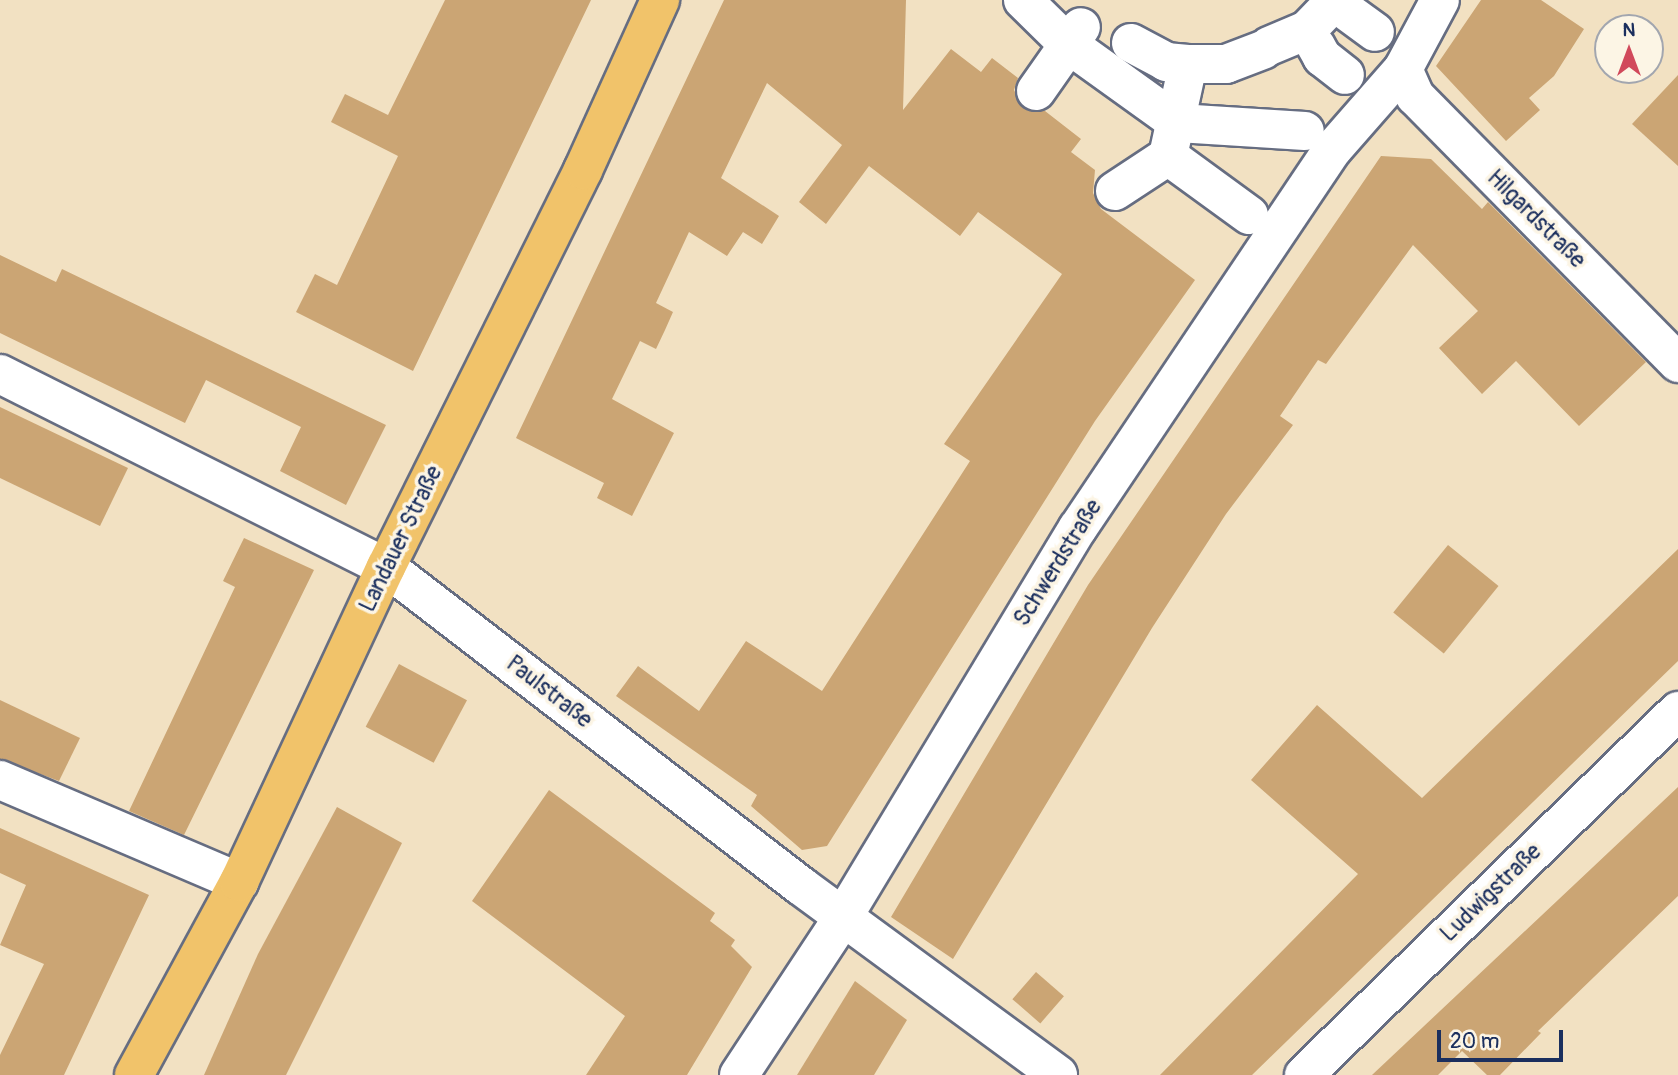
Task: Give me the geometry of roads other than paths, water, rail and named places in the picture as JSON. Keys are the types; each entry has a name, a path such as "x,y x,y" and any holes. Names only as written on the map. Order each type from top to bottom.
{"main road":[{"name":"Landauer Straße","path":"134,1075 239,882 386,567 583,170 660,0"}],"street":[{"path":"1023,0 1089,24 1166,62 1188,64 1226,64 1334,22"},
{"name":"Schwerdstraße","path":"739,1075 843,917 1078,528 1333,149 1403,69 1440,0"},
{"path":"1334,22 1322,57 1345,75"},
{"path":"1036,91 1089,24"},
{"path":"1089,24 1173,140 1249,215"},
{"path":"1173,140 1188,64"},
{"name":"Hilgardstraße","path":"1403,69 1415,96 1678,363"},
{"path":"1115,191 1173,140 1305,131"},
{"name":"Paulstraße","path":"0,374 386,567 843,917 1058,1075"},
{"name":"Ludwigstraße","path":"1304,1075 1677,713"},
{"path":"0,780 239,882"}]}
